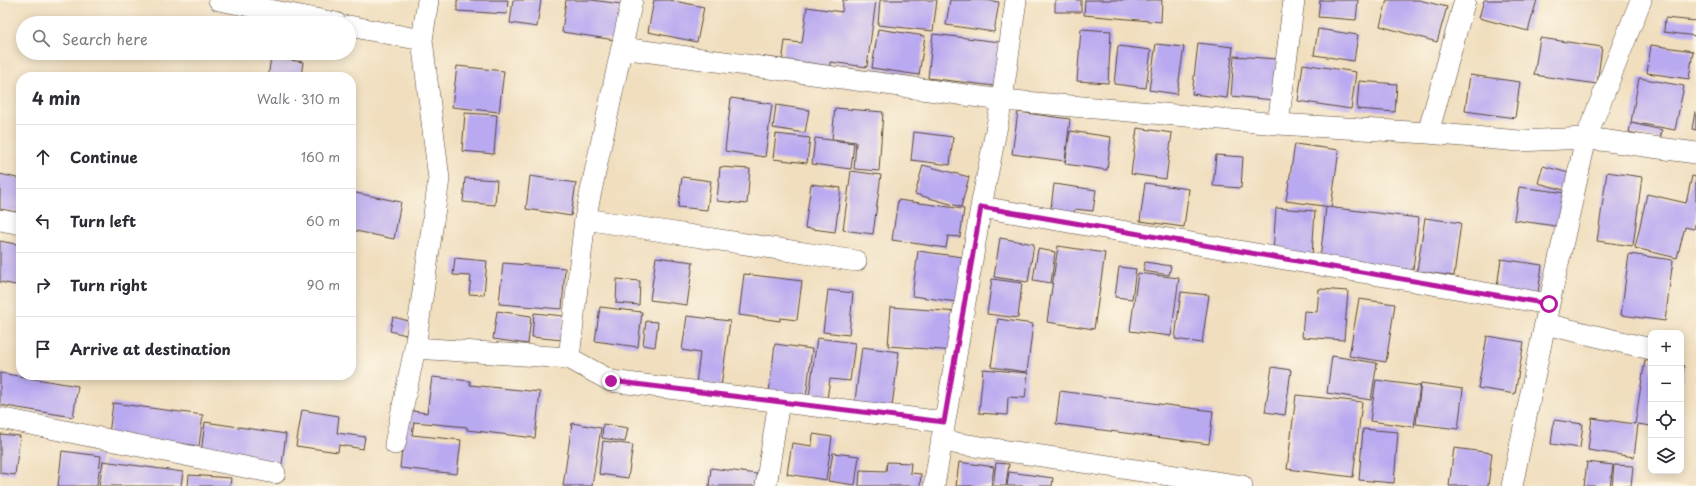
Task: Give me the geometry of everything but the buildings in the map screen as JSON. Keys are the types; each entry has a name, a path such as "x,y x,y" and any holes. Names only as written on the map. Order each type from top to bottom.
{"street":[{"path":"219,0 300,16"},
{"path":"395,444 415,348 439,180 422,40 428,0"},
{"path":"569,358 585,219 632,0"},
{"path":"934,486 942,431 981,207 1002,100 1016,0"},
{"path":"1278,124 1294,0"},
{"path":"1428,133 1465,0"},
{"path":"1512,486 1547,314 1586,138 1640,0"},
{"path":"356,27 422,40"},
{"path":"622,48 1002,100 1278,124 1428,133 1519,141 1586,138 1696,153"},
{"path":"981,207 1547,314 1648,348"},
{"path":"585,219 856,260"},
{"path":"0,220 16,223"},
{"path":"415,348 569,358 611,381 779,401 1242,486"},
{"path":"766,486 779,401"},
{"path":"0,418 275,473"}],"route":[{"path":"611,381 944,422 981,207 1549,304"}]}
